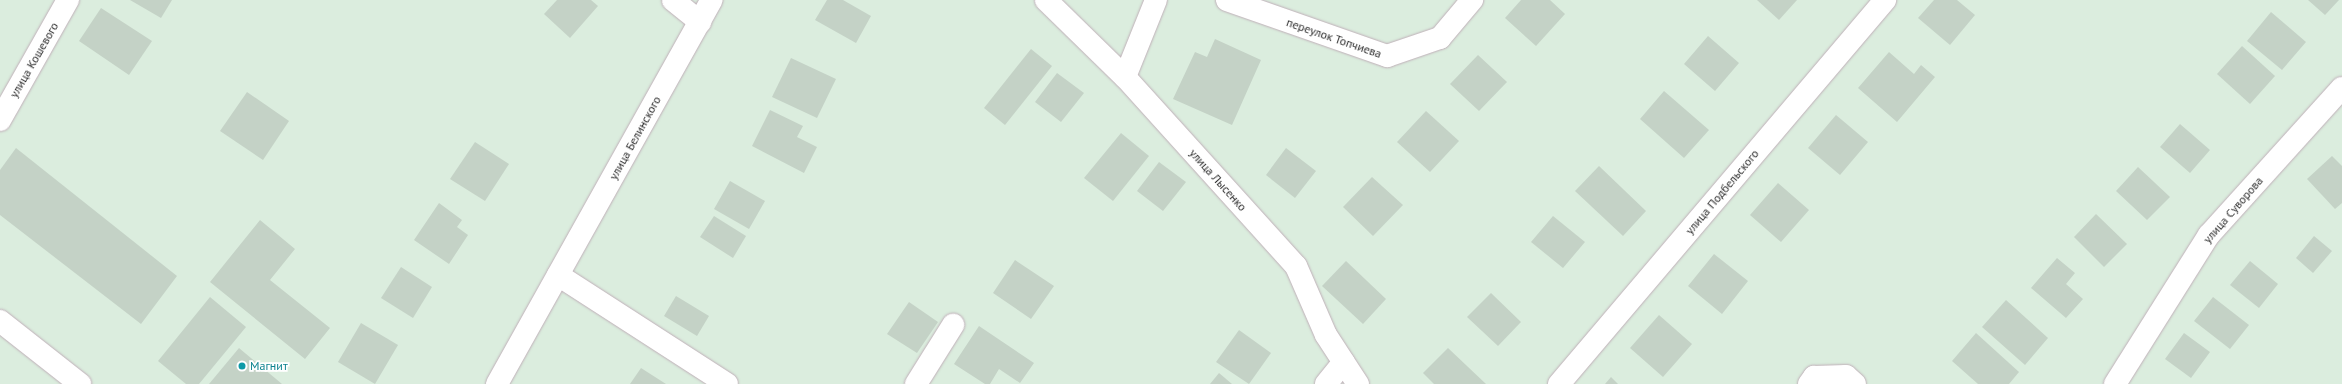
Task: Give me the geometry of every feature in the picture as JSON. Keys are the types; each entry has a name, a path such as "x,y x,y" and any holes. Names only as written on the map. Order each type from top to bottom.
{"street":[{"name":"улица Кошевого","path":"0,120 68,0"},
{"path":"673,0 700,22"},
{"name":"улица Белинского","path":"496,384 712,0"},
{"name":"улица Лысенко","path":"1046,0 1125,77 1296,266 1326,335 1358,384"},
{"path":"1125,77 1156,0"},
{"name":"переулок Топчиева","path":"1227,0 1387,56 1440,38 1472,0"},
{"name":"улица Подбельского","path":"1559,384 1885,0"},
{"name":"улица Суворова","path":"2115,384 2209,235 2342,88"},
{"path":"558,275 726,384"},
{"path":"0,321 80,384"},
{"path":"916,384 953,325"},
{"path":"1326,384 1344,362"},
{"path":"1809,384 1814,377 1846,376 1855,384"}],"building":[{"path":"130,0 172,0 161,18"},
{"path":"557,0 591,0 598,6 570,38 544,14"},
{"path":"827,0 843,0 871,16 856,43 815,20"},
{"path":"1521,0 1550,0 1565,14 1536,46 1505,18"},
{"path":"1757,0 1797,0 1779,20"},
{"path":"1934,0 1957,0 1975,15 1950,45 1918,18"},
{"path":"2308,0 2339,0 2325,15"},
{"path":"101,8 152,41 129,75 79,41"},
{"path":"2271,12 2306,42 2282,70 2247,41"},
{"path":"1708,36 1739,63 1715,91 1684,64"},
{"path":"1215,39 1261,60 1232,125 1173,99 1195,52 1207,57"},
{"path":"2242,46 2275,76 2250,104 2217,74"},
{"path":"1031,49 1052,66 1005,125 984,108"},
{"path":"1889,52 1914,74 1921,65 1935,77 1897,122 1858,88"},
{"path":"1478,55 1507,82 1479,111 1450,84"},
{"path":"791,58 836,79 817,118 772,97"},
{"path":"1057,73 1084,93 1061,122 1035,102"},
{"path":"1664,91 1709,130 1684,158 1640,119"},
{"path":"247,92 289,121 263,160 220,131"},
{"path":"770,110 803,126 797,137 817,147 804,173 752,146"},
{"path":"1426,111 1459,141 1430,172 1397,142"},
{"path":"1836,115 1868,142 1840,175 1808,148"},
{"path":"2180,124 2210,150 2190,173 2160,147"},
{"path":"1121,133 1149,156 1113,201 1084,178"},
{"path":"475,142 509,164 485,201 450,179"},
{"path":"16,148 177,276 141,324 0,215 0,170"},
{"path":"1286,148 1316,171 1295,198 1266,175"},
{"path":"2332,156 2342,166 2342,203 2335,209 2307,179"},
{"path":"1159,162 1186,182 1163,211 1137,191"},
{"path":"1599,166 1646,211 1623,236 1575,191"},
{"path":"2138,167 2170,197 2147,220 2116,191"},
{"path":"1372,177 1403,205 1373,236 1343,207"},
{"path":"730,181 765,201 749,229 714,209"},
{"path":"1778,183 1809,210 1781,242 1750,215"},
{"path":"439,203 462,220 457,227 468,235 449,264 414,240"},
{"path":"2096,214 2127,244 2104,267 2074,237"},
{"path":"714,216 746,236 733,258 700,237"},
{"path":"1553,216 1585,242 1563,268 1531,242"},
{"path":"260,220 295,249 270,280 330,328 305,359 210,282"},
{"path":"2314,236 2332,251 2313,273 2296,258"},
{"path":"1714,254 1748,281 1722,314 1688,286"},
{"path":"2057,258 2075,273 2066,284 2083,299 2066,318 2031,288"},
{"path":"1015,260 1054,286 1031,319 993,293"},
{"path":"1346,261 1386,299 1363,324 1322,286"},
{"path":"2250,261 2278,284 2259,308 2230,285"},
{"path":"401,267 432,287 413,318 381,298"},
{"path":"1491,293 1521,322 1498,346 1467,317"},
{"path":"676,296 709,316 697,336 664,316"},
{"path":"210,297 246,327 199,384 186,384 158,361"},
{"path":"2213,297 2249,325 2230,349 2194,321"},
{"path":"2006,300 2048,338 2025,365 1982,327"},
{"path":"909,302 938,322 917,353 887,334"},
{"path":"1659,315 1692,344 1663,377 1630,348"},
{"path":"361,323 398,345 375,384 338,362"},
{"path":"979,326 1034,363 1020,383 999,369 990,384 985,384 954,364"},
{"path":"1239,330 1271,353 1249,384 1216,362"},
{"path":"1976,333 2019,372 2009,384 1978,384 1952,361"},
{"path":"2184,333 2210,352 2191,378 2165,359"},
{"name":"Магнит","path":"239,348 282,384 209,384"},
{"path":"1448,348 1486,384 1434,384 1423,373"},
{"path":"641,368 666,384 630,384"},
{"path":"1219,373 1232,384 1210,384"},
{"path":"1611,377 1618,384 1605,384"}],"place":[{"name":"Магнит","path":"242,366"}]}
